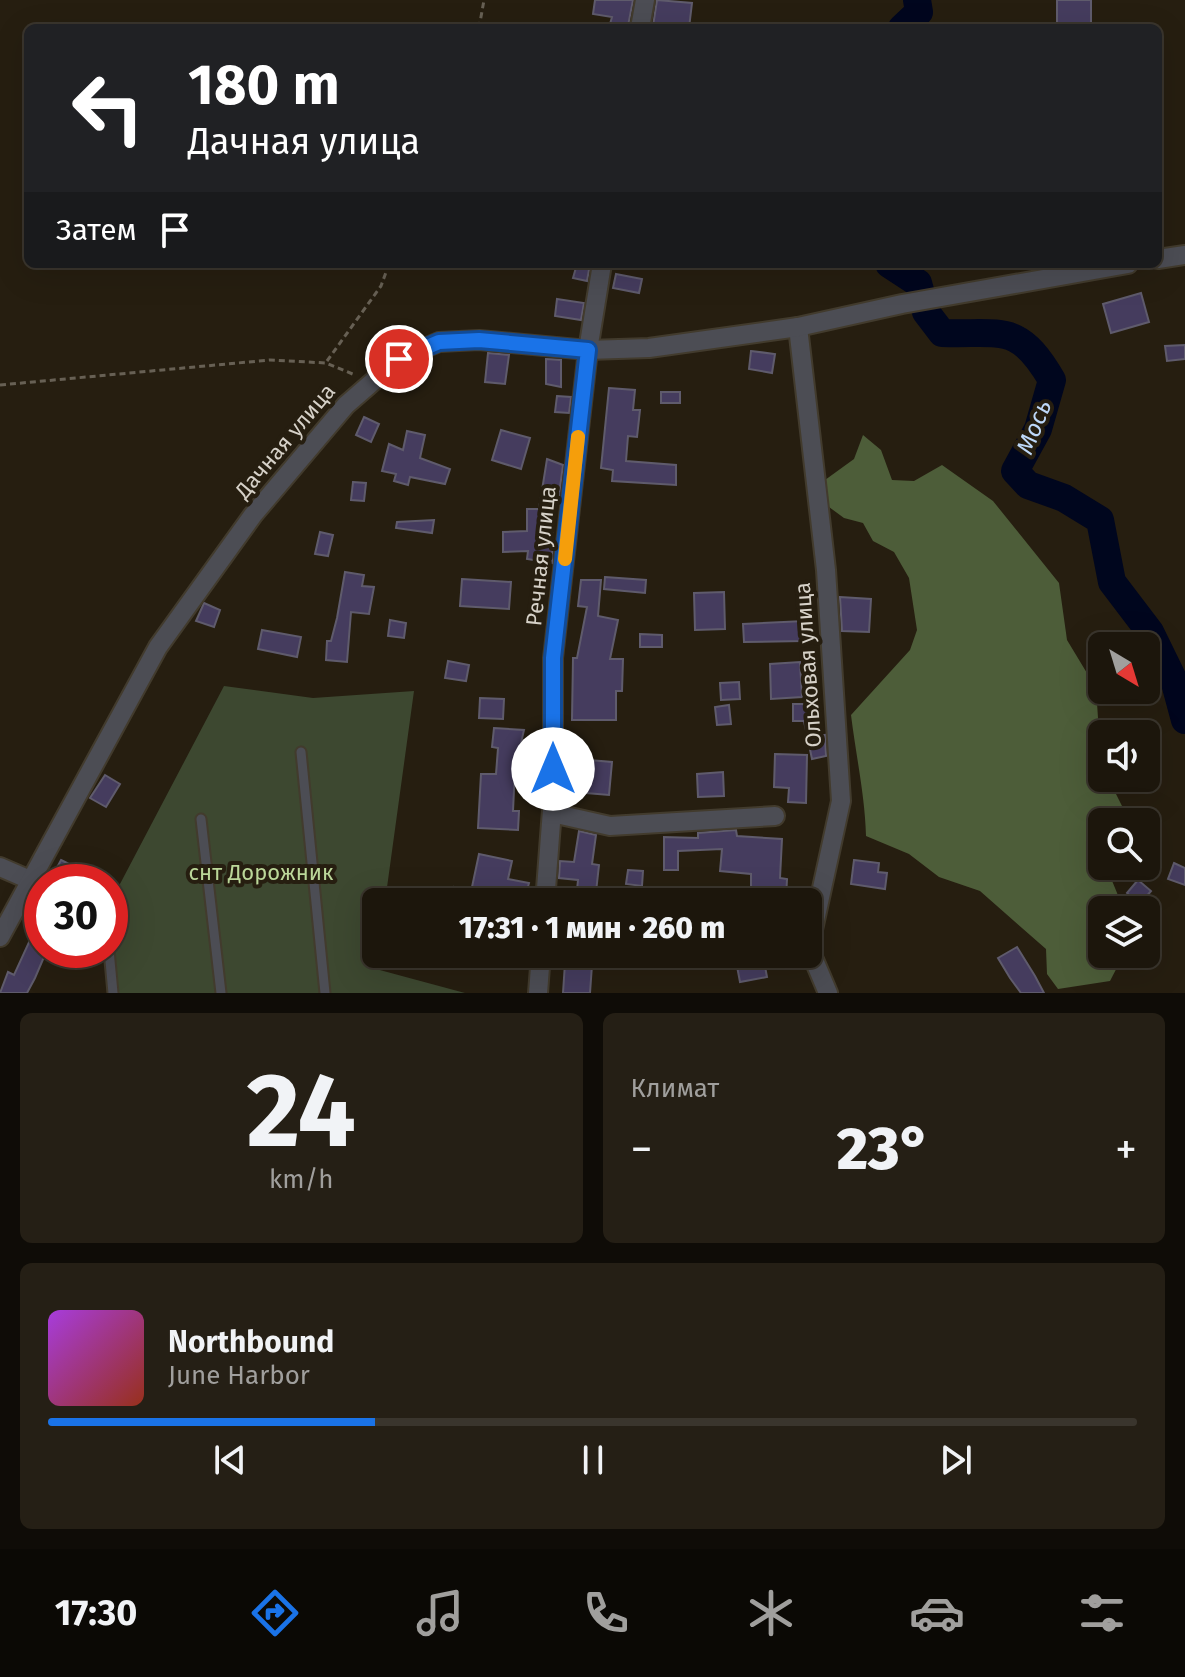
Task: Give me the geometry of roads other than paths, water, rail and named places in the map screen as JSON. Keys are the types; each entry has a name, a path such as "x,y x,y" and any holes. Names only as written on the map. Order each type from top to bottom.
{"street":[{"path":"641,24 645,0"},
{"path":"1162,258 1185,255"},
{"name":"Речная улица","path":"546,888 552,813 553,658 588,350 601,268"},
{"name":"Дачная улица","path":"39,864 158,647 253,515 369,381 399,359 439,342 479,340 588,350 649,348 798,327 902,304 1105,268"},
{"name":"Ольховая улица","path":"798,327 826,570 841,801 809,948 828,993"},
{"path":"552,813 610,826 775,816"},
{"path":"0,867 24,877"},
{"name":"Дачная улица","path":"0,937 24,891"},
{"path":"538,993 540,968"}],"lane":[{"path":"301,752 325,993"},
{"path":"201,819 221,993"},
{"path":"111,968 113,993"}],"waterway":[{"name":"Мось","path":"906,24 919,12 917,0"},
{"name":"Мось","path":"895,268 918,283 926,312 942,333 995,333 1007,336 1029,348 1040,361 1052,380 1038,429 1015,471 1028,485 1064,498 1100,520 1112,582 1150,632 1175,683 1185,720"}],"park label":[{"name":"снт Дорожник","path":"261,872"}]}
